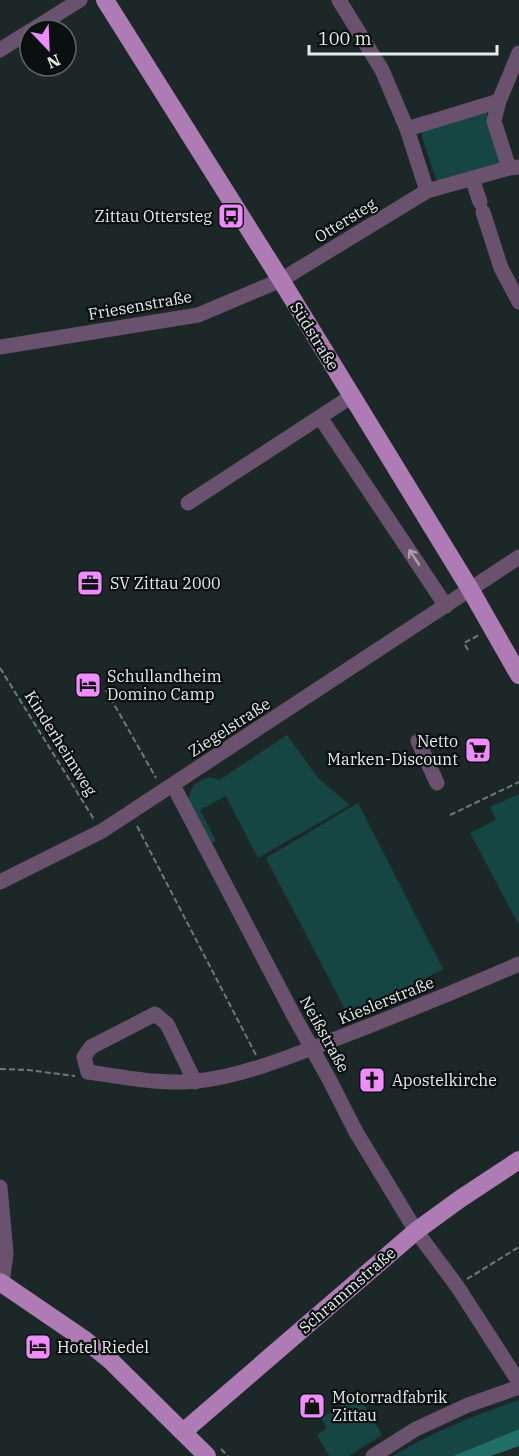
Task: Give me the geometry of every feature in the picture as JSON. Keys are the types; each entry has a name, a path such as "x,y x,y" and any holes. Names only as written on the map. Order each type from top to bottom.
{"main road":[{"name":"Südstraße","path":"105,0 281,280 470,590 519,675"},
{"name":"Schrammstraße","path":"183,1432 416,1231 519,1160"},
{"path":"1,1284 94,1347 135,1384 207,1456"}],"street":[{"path":"52,18 80,0"},
{"path":"339,0 382,70 407,129 427,190"},
{"path":"0,50 18,39"},
{"path":"514,167 494,121 499,101 519,53"},
{"path":"407,129 499,101"},
{"name":"Ottersteg","path":"281,280 427,190 514,167"},
{"path":"472,178 501,268 519,302"},
{"name":"Friesenstraße","path":"0,346 198,315 281,280"},
{"path":"188,503 352,396"},
{"path":"320,417 446,606"},
{"name":"Ziegelstraße","path":"0,882 102,831 519,557"},
{"path":"418,741 437,783"},
{"name":"Neißstraße","path":"168,788 329,1078 356,1132 416,1231 457,1286 519,1382"},
{"name":"Kieslerstraße","path":"88,1072 163,1082 195,1082 224,1078 312,1048 453,993 519,964"},
{"path":"88,1072 84,1057 91,1047 155,1014 166,1024 195,1082"},
{"path":"0,1187 6,1253 1,1284"},
{"path":"373,1456 416,1429 468,1405 519,1387"}],"path":[{"path":"468,650 464,643 492,628"},
{"name":"Kinderheimweg","path":"0,668 102,831"},
{"path":"106,690 168,788"},
{"path":"450,815 519,782"},
{"path":"130,813 262,1066"},
{"path":"0,1069 28,1070 78,1077 88,1072"},
{"path":"457,1286 519,1247"}],"shaded area":[{"path":"482,110 487,114 501,163 439,182 422,137 422,131"},
{"path":"287,735 318,778 350,805 258,858 226,796 200,810 216,841 210,844 188,804 190,792 195,784 209,777 218,781"},
{"path":"519,794 519,925 470,833 496,820 490,807"},
{"path":"358,803 443,969 349,1017 266,858"},
{"path":"358,1395 382,1435 349,1456 329,1456 317,1435 327,1428 321,1418"},
{"path":"519,1400 519,1429 453,1456 393,1456 454,1425"},
{"path":"519,1429 519,1446 491,1456 453,1456"}],"place":[{"name":"Zittau Ottersteg","path":"231,216"},
{"name":"SV Zittau 2000","path":"90,583"},
{"name":"Schullandheim Domino Camp","path":"88,685"},
{"name":"Netto Marken-Discount","path":"478,750"},
{"name":"Apostelkirche","path":"372,1080"},
{"name":"Hotel Riedel","path":"38,1347"},
{"name":"Motorradfabrik Zittau","path":"312,1406"}]}
